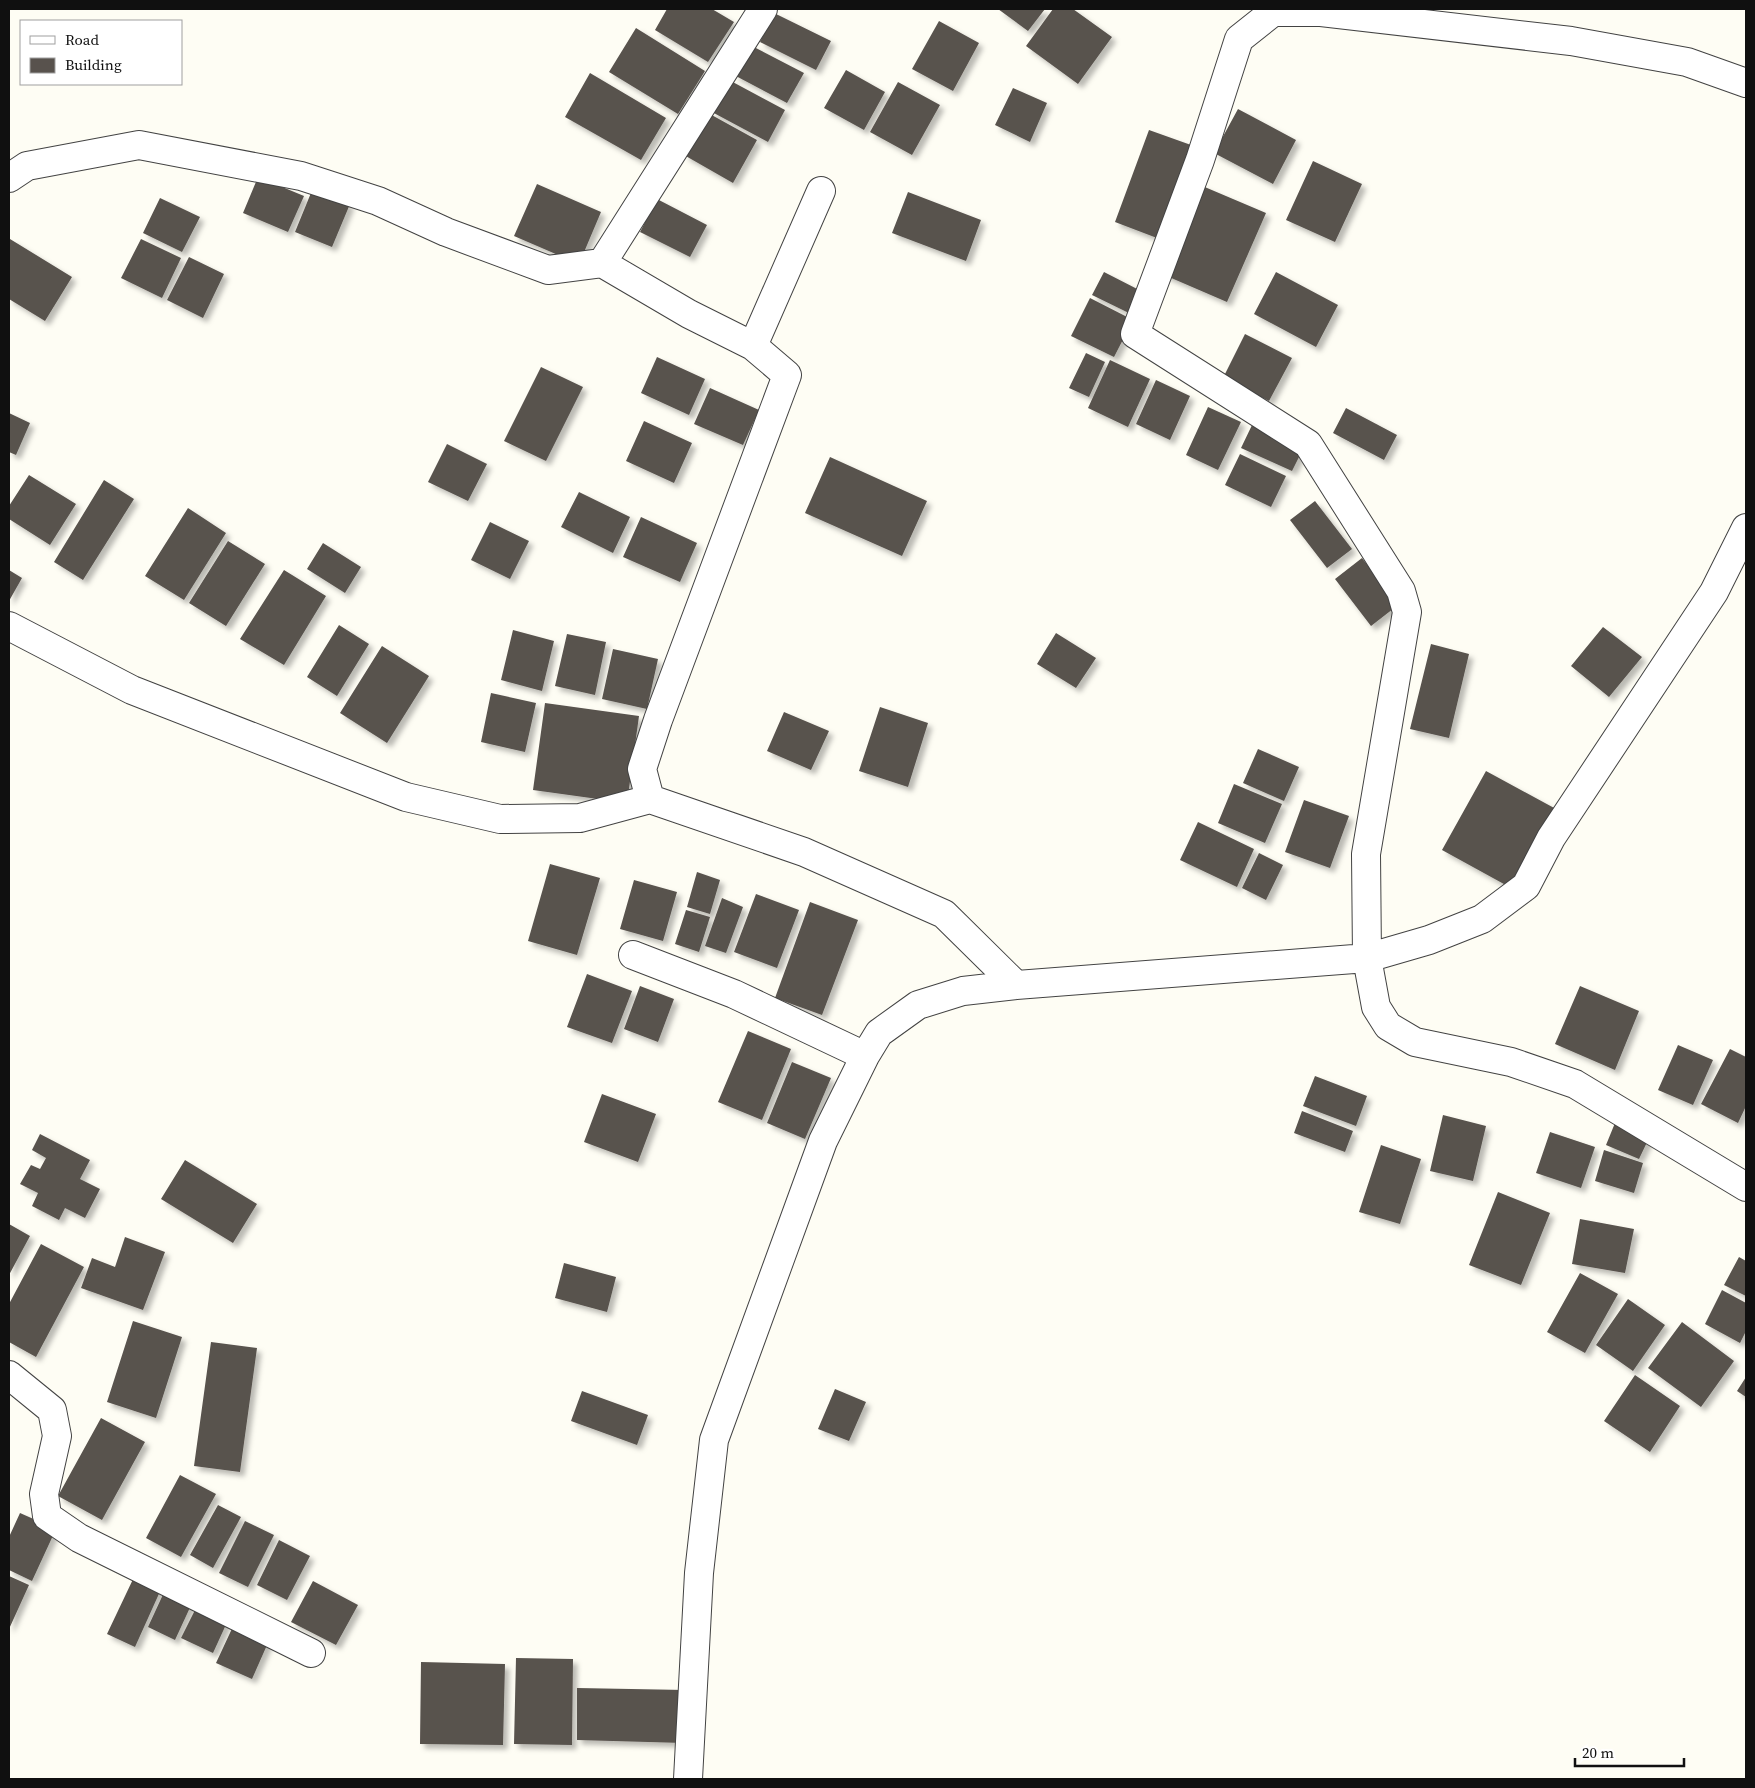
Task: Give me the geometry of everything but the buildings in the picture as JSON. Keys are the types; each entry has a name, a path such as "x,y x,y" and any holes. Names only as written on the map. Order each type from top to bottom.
{"street":[{"path":"602,263 763,9"},
{"path":"1746,83 1687,62 1571,41 1321,12 1273,12 1239,39 1200,160 1134,334 1308,444 1401,591 1407,612 1366,854 1367,958 1376,1007 1388,1026 1415,1042 1511,1062 1575,1084 1746,1187"},
{"path":"9,178 27,166 139,145 301,176 378,201 446,232 548,270 602,263 689,314 753,346 787,375 658,720 642,769 650,800"},
{"path":"753,346 822,191"},
{"path":"688,1779 699,1573 714,1440 822,1141 865,1056 879,1033 918,1005 963,991 1016,985 1367,958 1429,940 1482,919 1526,886 1550,838 1714,592 1746,528"},
{"path":"9,626 132,690 406,797 500,819 580,818 650,800 804,852 944,914 1016,985"},
{"path":"632,955 734,994 865,1056"},
{"path":"9,1375 52,1410 57,1436 44,1494 47,1516 79,1538 311,1652"}]}
